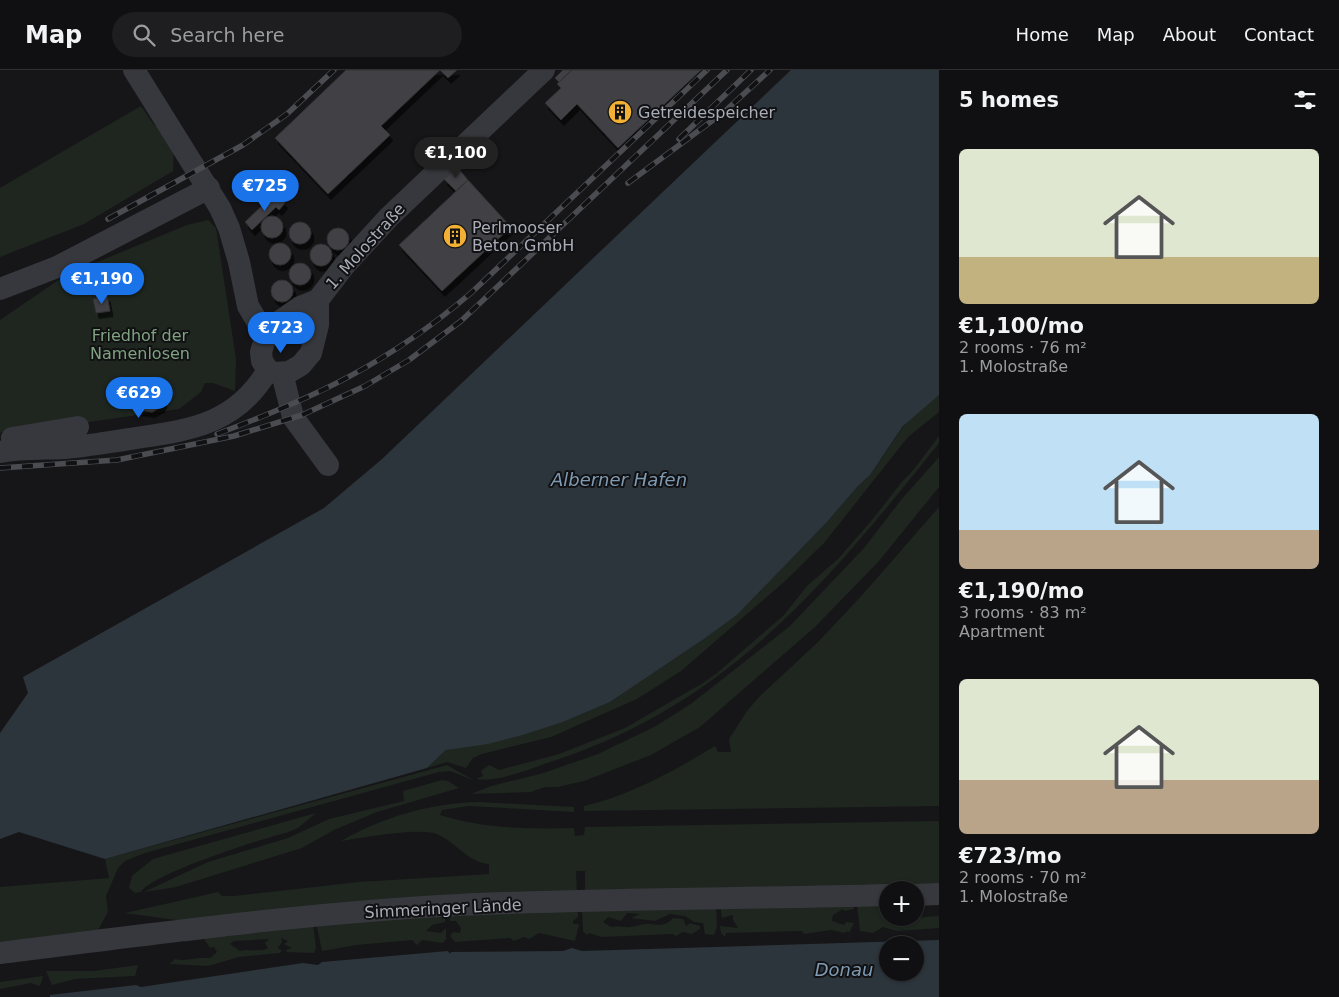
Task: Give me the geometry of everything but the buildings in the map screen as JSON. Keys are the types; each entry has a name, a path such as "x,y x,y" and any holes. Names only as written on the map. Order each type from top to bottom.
{"street":[{"path":"134,70 157,111 209,188 229,228 248,306 266,336 261,352 262,361 275,372 293,417 328,465"},
{"name":"1. Molostraße","path":"266,336 273,326 286,316 300,307 318,300 344,266 389,217 544,70"},
{"path":"0,289 57,267 209,188"},
{"name":"1. Molostraße","path":"275,372 300,366 311,353 318,325 318,300"},
{"path":"4,452 68,448 188,430 215,420 275,372"},
{"path":"4,452 12,438 78,427"},
{"path":"924,895 939,894"},
{"name":"Simmeringer Lände","path":"0,953 201,928 458,905 879,895"}],"green space":[{"path":"141,106 154,125 168,135 174,144 173,171 84,224 0,257 0,188"},
{"name":"Friedhof der Namenlosen","path":"208,220 216,228 236,359 235,391 213,383 205,383 201,392 179,409 82,423 16,426 0,433 0,320 66,275 187,225"},
{"path":"939,395 939,412 908,437 824,543 784,582 681,671 637,699 551,737 482,754 473,758 466,768 447,762 427,768 446,750 563,722 610,702 737,615 870,475 912,414"},
{"path":"939,436 939,443 898,494 814,590 770,633 723,672 672,707 615,737 514,774 494,779 476,779 483,776 481,771 489,765 499,770 559,754 625,728 717,673 784,615 807,586 838,559 915,468"},
{"path":"939,457 939,487 879,561 815,627 700,727 651,755 584,781 558,787 545,787 531,792 471,794 491,786 540,774 598,754 656,726 692,703 790,626 864,548 901,500"},
{"path":"939,507 939,806 584,811 584,806 619,796 635,789 715,746 718,752 731,752 729,739 747,711 760,696 820,640"},
{"path":"447,765 475,781 450,771 439,772 145,853 125,861 118,868 106,896 108,912 98,930 0,946 0,887 109,878 105,859"},
{"path":"442,780 448,781 459,788 377,812 334,830 302,848 176,887 144,892 208,862 288,838 329,819 404,801 403,791"},
{"path":"479,802 574,807 574,812 469,806 442,810 440,815 490,826 574,828 575,836 584,835 585,827 939,821 939,890 924,890 924,881 879,881 879,891 585,896 585,871 576,871 577,897 183,921 125,913 218,892 222,896 234,896 359,882 489,874 489,864 474,860 437,834 404,832 341,841 390,818 425,808"},
{"path":"316,813 298,828 232,849 185,867 164,876 141,892 135,893 129,888 132,876 153,859"},
{"path":"879,900 879,926 924,926 924,917 939,916 939,928 897,931 883,927 873,933 860,931 857,903"},
{"path":"854,904 854,909 844,911 843,909 833,915 832,921 844,925 846,922 854,923 849,933 848,931 845,933 831,930 804,934 802,931 726,933 725,937 721,933 720,926 738,928 733,920 733,915 722,918 720,905"},
{"path":"716,906 717,927 714,935 705,934 703,923 694,922 685,916 670,914 655,921 631,918 640,914 627,913 621,921 608,917 603,922 611,927 628,927 645,924 664,924 673,918 683,919 686,926 690,923 700,926 700,929 692,934 683,932 676,936 673,934 602,937 589,933 587,935 583,931 582,908"},
{"path":"578,909 578,917 573,921 573,924 579,924 575,941 539,933 529,939 524,937 514,941 510,938 455,942 450,936 453,932 460,933 461,928 456,921 450,921 449,915"},
{"path":"445,914 445,922 432,925 426,931 441,933 446,928 446,939 443,943 422,940 417,945 412,940 357,945 322,951 316,923"},
{"path":"313,924 316,947 314,953 287,952 286,950 292,948 284,944 288,941 281,938 282,942 278,948 282,951 280,953 239,957 208,966 170,964 175,959 210,958 217,952 214,947 210,948 204,939 184,942 185,937","holes":["269,939 265,943 268,948 240,951 230,944 234,941"]},
{"path":"138,965 135,976 75,979 52,985 46,971 94,971"},
{"path":"43,976 40,986 31,983 0,989 0,982"}],"water":[{"name":"Alberner Hafen","path":"791,70 939,70 939,395 903,426 870,475 737,615 610,702 563,722 519,736 488,744 446,750 427,768 105,859 19,832 0,839 0,733 28,693 23,677 324,508 382,459"},
{"name":"Donau","path":"924,940 939,940 939,997 50,997 50,995 136,985 141,987 303,963 318,965 322,962 448,951 450,954 451,952 563,951 572,948 582,951 879,942 879,981 924,981"}],"railway":[{"path":"108,219 243,145 287,114 334,70"},
{"path":"217,434 287,406 350,376 381,359 441,318 471,293 707,70"},
{"path":"0,468 117,460 234,436 302,415 365,386 409,360 461,321 727,70"},
{"path":"679,139 751,70"},
{"path":"628,183 724,112 770,70"}],"place":[{"name":"Getreidespeicher","path":"620,112"},
{"name":"Perlmooser Beton GmbH","path":"455,236"}]}
